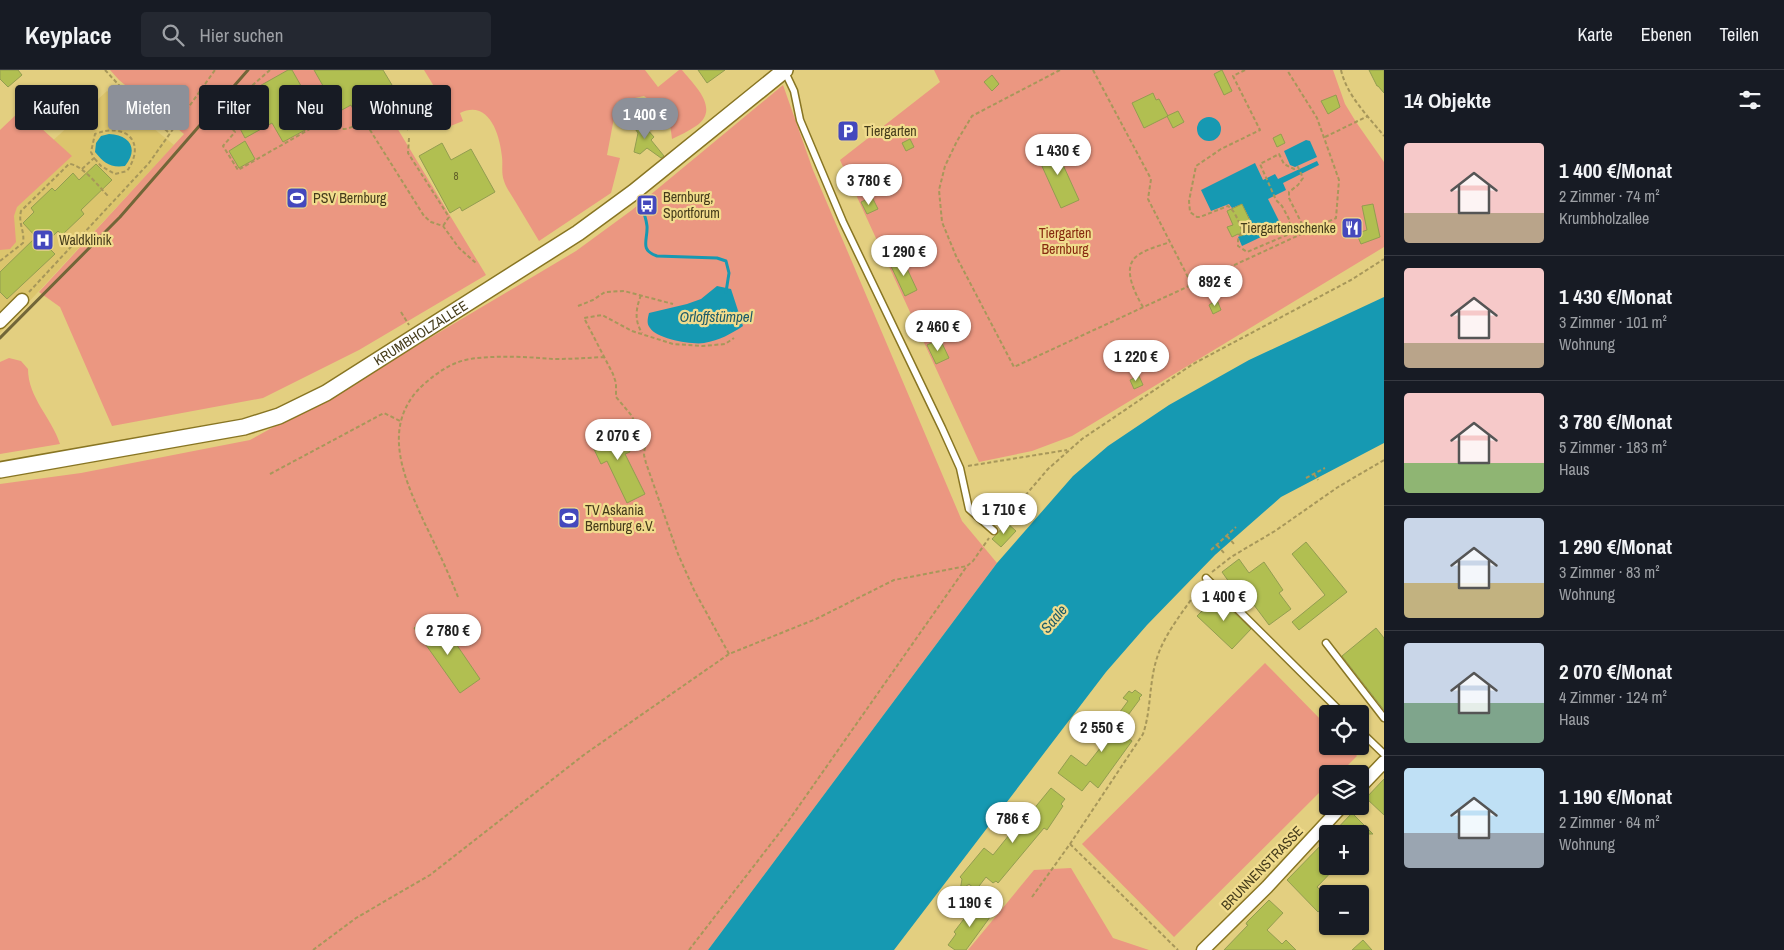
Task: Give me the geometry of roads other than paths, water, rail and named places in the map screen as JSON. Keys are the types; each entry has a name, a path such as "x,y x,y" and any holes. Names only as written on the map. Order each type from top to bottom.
{"street":[{"name":"KRUMBHOLZALLEE","path":"0,470 244,427 270,420 302,406 578,233 628,196 784,70"},
{"path":"0,322 22,300"},
{"path":"1369,778 1384,762"},
{"name":"BRUNNENSTRASSE","path":"1203,950 1334,815"}],"lane":[{"path":"784,70 794,91 800,120 843,222 960,468 969,509 994,531"},
{"path":"1206,578 1334,705"},
{"path":"1326,644 1384,718"},
{"path":"1369,739 1384,754"}],"water":[{"path":"1209,117 1214,118 1220,124 1220,134 1214,140 1209,141 1204,140 1198,134 1197,129 1198,124 1204,118"},
{"path":"109,134 122,137 130,144 131,154 125,166 108,164 95,152 96,143 101,136"},
{"path":"1306,140 1310,141 1317,157 1295,167 1290,165 1284,151"},
{"path":"1317,161 1319,165 1283,183 1286,190 1268,199 1282,227 1242,246 1238,237 1254,227 1242,204 1232,208 1229,204 1211,211 1201,190 1255,163 1263,180 1275,174 1278,179"},
{"name":"Orloffstümpel","path":"717,286 731,289 743,326 734,332 710,342 691,343 667,338 654,332 649,326 649,313 701,299"},
{"name":"Saale","path":"1384,297 1384,443 1281,497 1215,555 1147,625 1106,672 894,950 708,950 997,563 1073,476 1108,446 1169,405 1249,360"}],"waterway":[{"path":"639,199 646,223 646,248 648,251 657,256 717,258 726,261 729,273 726,292"}],"railway":[{"path":"0,338 120,217 248,70"}],"place":[{"name":"Tiergarten","path":"848,131"},
{"name":"PSV Bernburg","path":"297,198"},
{"name":"Bernburg, Sportforum","path":"647,205"},
{"name":"Tiergartenschenke","path":"1352,228"},
{"name":"Waldklinik","path":"43,240"},
{"name":"TV Askania Bernburg e.V.","path":"569,518"}],"park label":[{"name":"Tiergarten Bernburg","path":"1065,242"}]}
